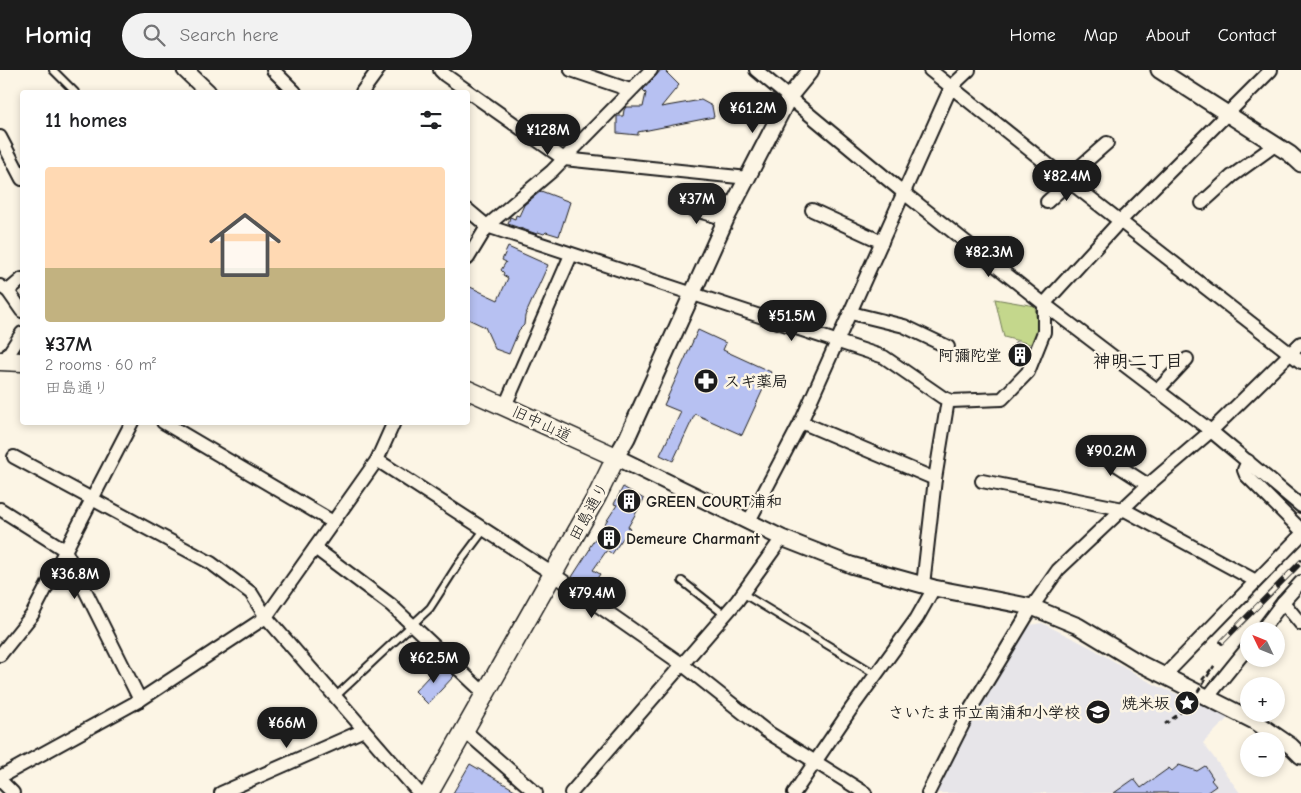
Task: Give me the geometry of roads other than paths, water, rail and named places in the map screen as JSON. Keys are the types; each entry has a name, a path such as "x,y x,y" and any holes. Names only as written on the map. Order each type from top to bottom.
{"main road":[{"path":"2,361 20,362"},
{"name":"旧中山道","path":"470,391 616,457"},
{"name":"田島通り","path":"429,793 597,496 616,457"}],"street":[{"path":"185,70 206,90"},
{"path":"273,70 293,90"},
{"path":"363,90 378,70"},
{"path":"440,70 466,90"},
{"path":"571,70 630,90"},
{"path":"470,255 487,226 552,172 651,70"},
{"path":"756,70 904,193 1044,304 1211,431 1301,506"},
{"name":"田島通り","path":"616,457 627,438 726,219 789,97 811,70"},
{"path":"930,70 1067,180 1301,362"},
{"path":"749,521 801,422 952,87 969,70"},
{"path":"1159,70 1301,164"},
{"path":"470,212 487,226 884,357 948,400 1002,399 1028,372 1044,332 1044,304 1120,221 1271,70"},
{"path":"470,93 564,159 748,178"},
{"path":"0,137 20,175"},
{"path":"1047,202 1067,180 1107,143"},
{"path":"1202,203 1232,176 1275,145"},
{"path":"675,204 726,219"},
{"path":"812,210 882,242"},
{"path":"505,406 571,255"},
{"path":"20,280 4,288 20,308"},
{"path":"851,312 904,326 948,347"},
{"path":"2,361 20,336"},
{"path":"928,793 971,708 1032,607 1058,570 1148,485 1211,431 1301,343"},
{"path":"1157,390 1187,359"},
{"path":"794,793 917,618 928,587 935,479 948,400"},
{"path":"801,422 935,479"},
{"path":"0,655 32,615 130,425"},
{"path":"168,425 333,522"},
{"path":"13,793 0,778 140,700 266,617 377,460 393,425"},
{"path":"1089,446 1148,485"},
{"path":"14,456 211,563 251,593 266,617 419,793"},
{"path":"616,457 782,538 851,565 928,587 1032,607 1078,626 1164,676 1256,722 1272,732 1301,756"},
{"path":"377,460 553,574 683,665 766,731 865,793"},
{"path":"1248,461 1244,470 1246,475 1301,530"},
{"path":"982,481 1123,509 1256,581"},
{"path":"0,509 65,550 140,700"},
{"path":"1164,676 1301,535"},
{"path":"571,793 725,616 782,538"},
{"path":"315,548 391,605 485,694"},
{"path":"1268,622 1301,582"},
{"path":"1283,602 1301,624"},
{"path":"1207,698 1240,657"},
{"path":"221,793 364,730"},
{"path":"464,730 536,793"}],"lane":[{"path":"53,70 73,90"},
{"path":"335,696 430,608 457,566 484,530"},
{"path":"682,580 725,616"},
{"path":"742,593 877,676"}],"railway":[{"path":"1222,642 1301,562"}],"place":[{"name":"阿彌陀堂","path":"1020,355"},
{"name":"スギ薬局","path":"706,381"},
{"name":"GREEN COURT浦和","path":"629,501"},
{"name":"Demeure Charmant","path":"609,538"},
{"name":"焼米坂","path":"1187,703"},
{"name":"さいたま市立南浦和小学校","path":"1098,712"}],"district":[{"name":"神明二丁目","path":"1138,361"}]}
